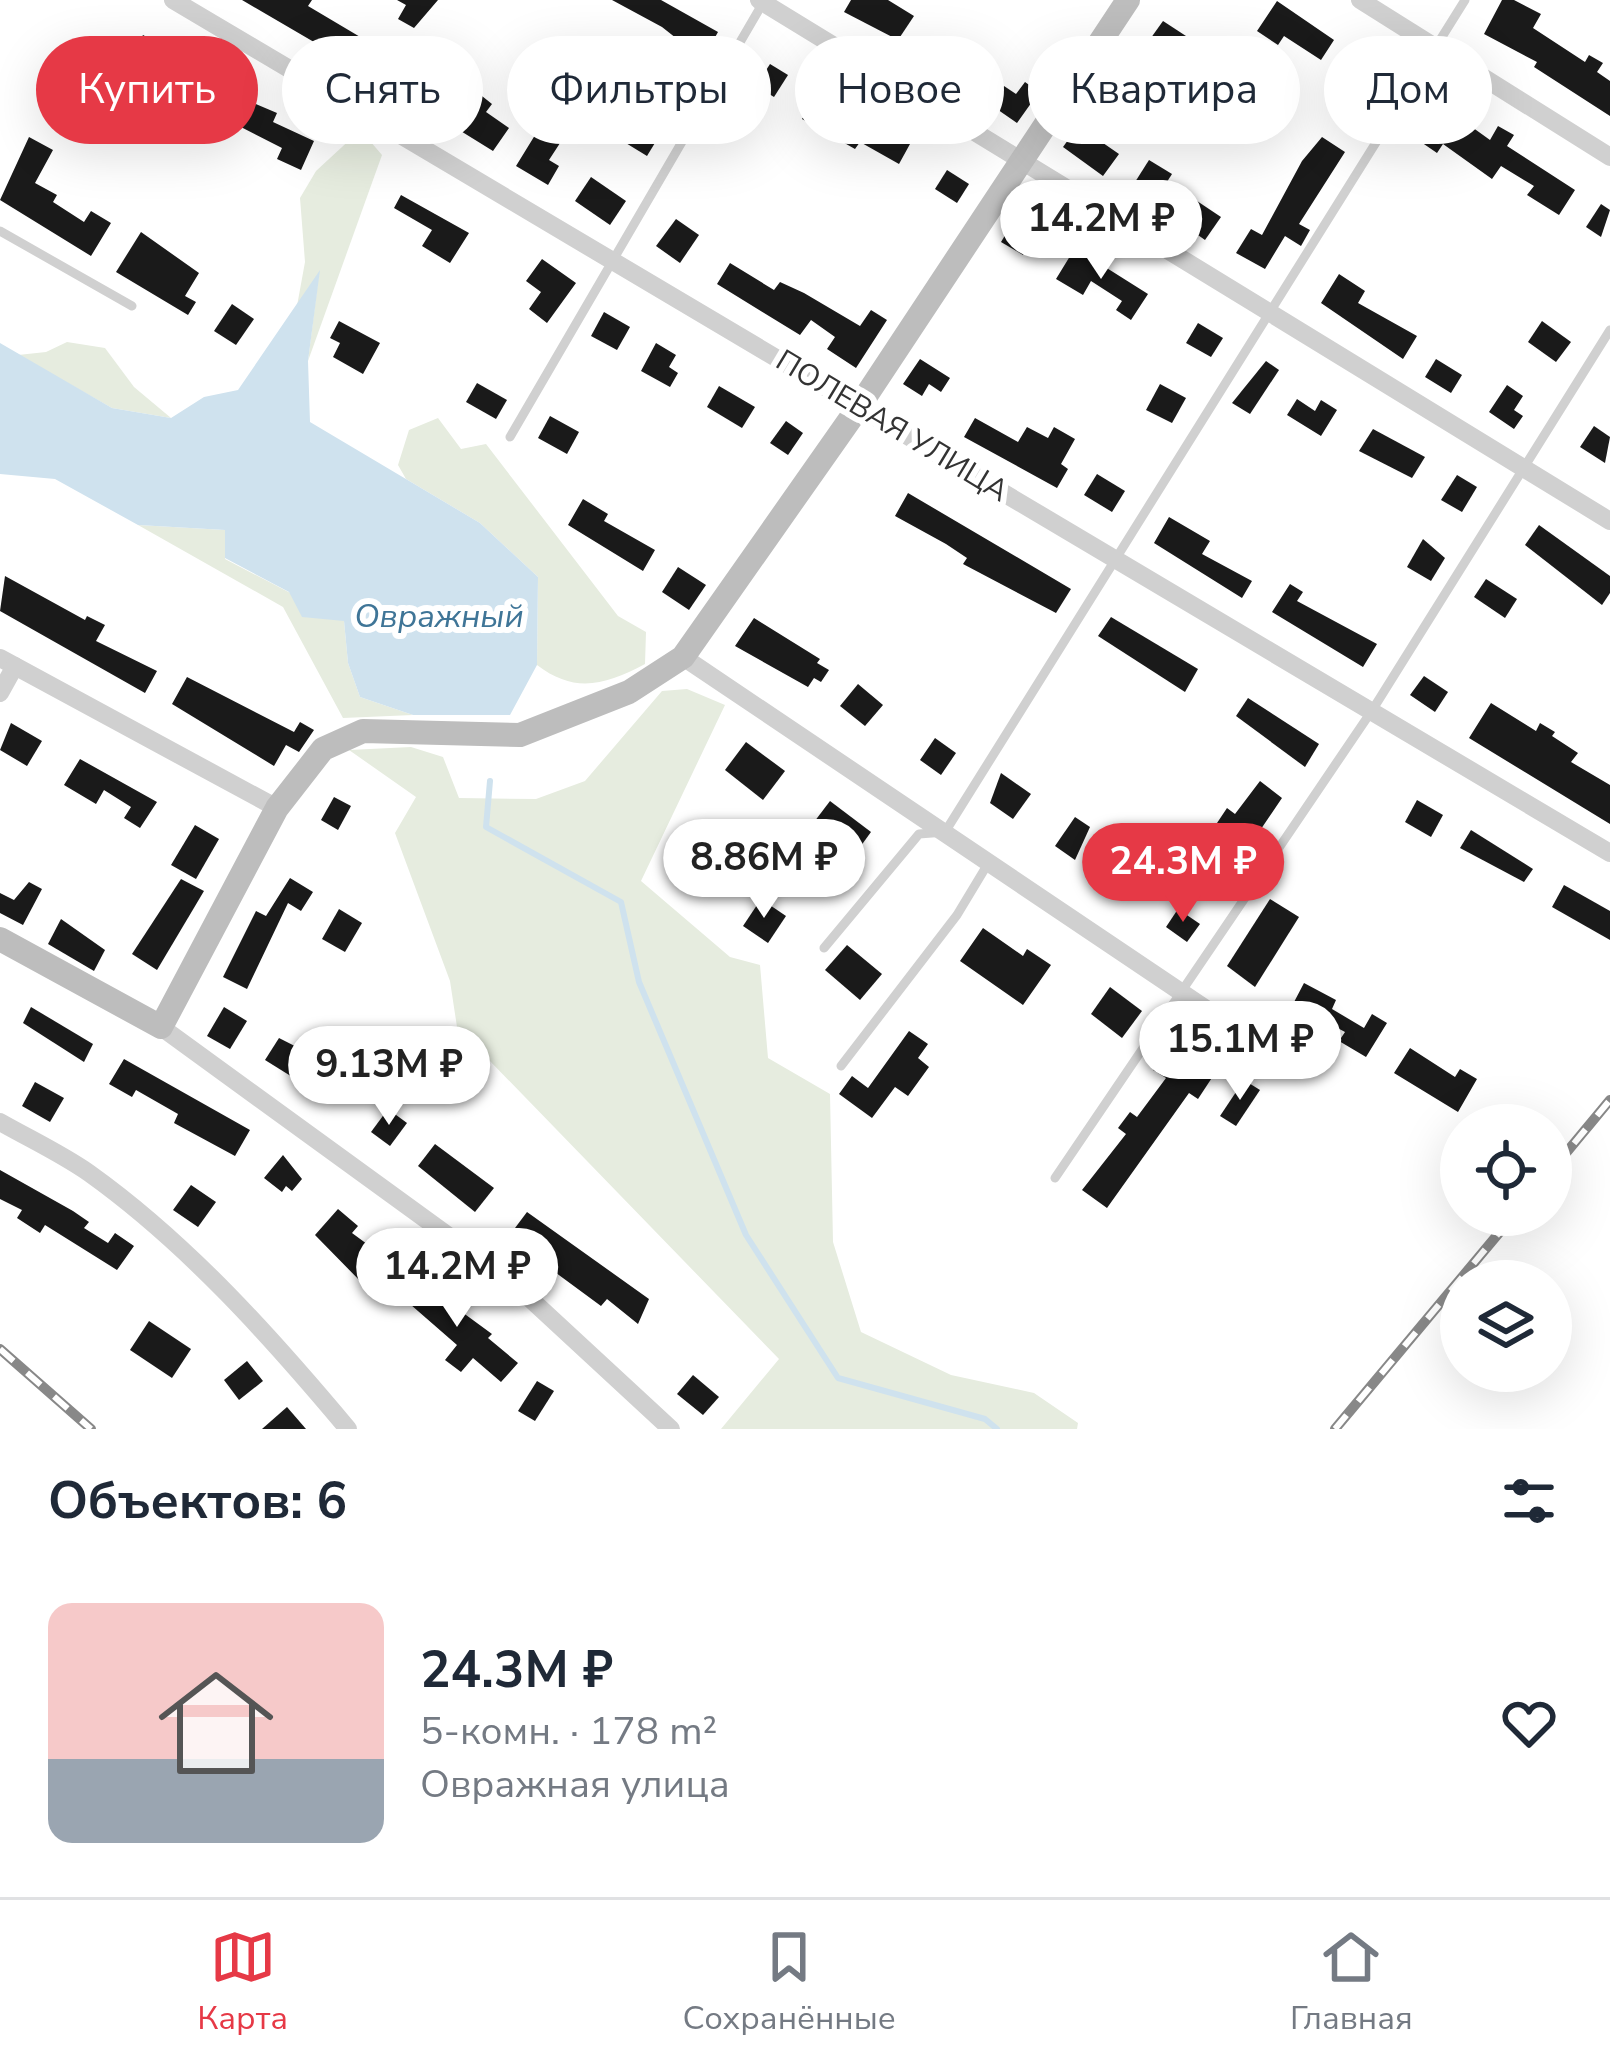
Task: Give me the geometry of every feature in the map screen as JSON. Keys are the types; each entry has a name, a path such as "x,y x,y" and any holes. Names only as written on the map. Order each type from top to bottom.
{"street":[{"name":"ПОЛЕВАЯ УЛИЦА","path":"173,0 1610,853"},
{"path":"161,1027 278,808 323,749 363,731 520,734 629,692 683,657 858,409 1128,0"},
{"path":"1360,0 1419,36"},
{"path":"762,1 1610,521"},
{"path":"1492,82 1610,157"},
{"path":"683,657 1276,1056"},
{"path":"0,693 7,662 278,808"},
{"path":"0,939 161,1027 512,1282 671,1429"},
{"path":"0,1122 84,1169 128,1202 276,1343 348,1429"}],"lane":[{"path":"1444,36 1465,0"},
{"path":"510,437 762,1"},
{"path":"824,948 919,834 945,832 1376,144"},
{"path":"0,231 131,306"},
{"path":"1055,1178 1373,709 1610,330"},
{"path":"841,1066 957,915 989,862"}],"shaded area":[{"path":"345,144 373,144 382,155 308,361 319,273 297,306 305,262 300,198 316,171"},
{"path":"67,342 105,348 134,387 171,418 112,408 18,355 46,352"},
{"path":"438,418 461,449 486,444 618,616 646,632 645,664 590,683 564,680 537,665 538,577 480,523 406,479 398,465 409,430"},
{"path":"138,525 225,530 225,559 344,621 348,663 360,697 413,715 343,718 283,607"},
{"path":"687,689 725,705 641,881 730,957 760,965 768,1058 830,1094 833,1242 861,1332 951,1375 1034,1393 1078,1423 1077,1429 721,1429 779,1359 457,1027 450,981 395,833 416,797 349,750 411,747 443,757 459,798 536,799 585,781 662,691"}],"water":[{"name":"Овражный","path":"320,270 308,361 310,422 480,523 538,577 537,665 510,715 413,715 360,697 348,663 344,621 302,617 289,592 225,558 225,530 138,525 55,479 0,474 0,343 112,408 171,418 204,397 238,390"}],"building":[{"path":"242,0 312,0 308,6 359,36 304,36"},
{"path":"397,0 438,0 414,28 398,19 406,5"},
{"path":"612,0 661,0 718,32 716,36 673,36"},
{"path":"851,0 888,0 914,16 901,36 890,36 844,12"},
{"path":"1502,0 1514,0 1541,14 1533,28 1585,62 1589,55 1603,63 1597,72 1610,81 1610,116 1534,67 1537,62 1484,34"},
{"path":"1277,1 1328,36 1324,36 1321,60 1300,46 1300,36 1264,36 1257,31"},
{"path":"1163,21 1186,36 1152,36"},
{"path":"771,65 788,75 771,95"},
{"path":"1028,84 1028,108 1017,123 1004,114 1004,86 1016,94"},
{"path":"483,97 492,104 486,112 507,127 493,151 482,144"},
{"path":"258,105 277,113 273,122 282,126 282,144 313,144 301,170 277,159 282,148 258,136"},
{"path":"1498,126 1514,135 1507,146 1575,190 1559,215 1527,195 1534,186 1501,166 1492,179 1443,144 1492,144"},
{"path":"29,137 53,150 35,183 57,195 53,202 84,222 91,211 111,223 91,256 0,200"},
{"path":"1322,137 1324,144 1345,152 1299,224 1310,230 1301,246 1285,236 1265,269 1236,253 1251,229 1262,235 1302,161"},
{"path":"530,144 559,144 549,160 559,166 548,185 516,166"},
{"path":"627,144 654,144 647,156"},
{"path":"864,144 910,144 899,164"},
{"path":"1105,144 1119,154 1103,176 1063,147"},
{"path":"1149,160 1172,174 1153,204 1130,190"},
{"path":"947,170 969,184 957,203 935,189"},
{"path":"591,177 626,201 610,225 575,201"},
{"path":"401,195 469,233 450,263 422,246 432,230 394,208"},
{"path":"1194,199 1221,217 1205,240 1178,221"},
{"path":"1601,204 1610,210 1601,237 1586,227"},
{"path":"1019,212 1041,226 1023,255 1001,242"},
{"path":"676,219 699,235 680,263 656,246"},
{"path":"141,232 199,273 185,296 196,302 188,315 116,272"},
{"path":"1075,248 1148,294 1131,320 1116,310 1122,301 1091,281 1083,295 1056,279"},
{"path":"542,259 576,283 547,323 529,309 541,292 526,281"},
{"path":"730,263 774,290 780,282 804,293 860,326 871,310 887,320 856,368 827,349 835,337 811,320 800,335 717,284"},
{"path":"1339,274 1365,291 1358,303 1417,336 1403,359 1321,303"},
{"path":"232,304 254,319 236,345 214,331"},
{"path":"604,312 630,327 617,350 591,336"},
{"path":"339,321 380,343 363,374 333,357 340,343 330,338"},
{"path":"1542,321 1571,342 1556,362 1528,342"},
{"path":"1198,323 1223,338 1211,357 1186,343"},
{"path":"656,343 676,355 669,367 678,373 670,387 641,371"},
{"path":"920,359 950,378 941,392 929,384 922,396 903,384"},
{"path":"1436,359 1462,375 1451,393 1425,377"},
{"path":"1266,361 1279,370 1250,414 1232,403"},
{"path":"477,383 507,400 496,419 466,402"},
{"path":"1160,384 1186,398 1172,423 1146,410"},
{"path":"1507,385 1523,396 1514,410 1523,416 1514,429 1489,412"},
{"path":"719,386 755,407 742,428 707,407"},
{"path":"1297,399 1315,411 1321,400 1337,410 1321,436 1287,415"},
{"path":"550,416 579,432 567,454 538,438"},
{"path":"975,418 1018,442 1027,427 1048,438 1054,427 1075,439 1061,464 1068,469 1057,488 964,437"},
{"path":"786,421 803,433 788,455 770,443"},
{"path":"1594,426 1610,437 1605,463 1580,447"},
{"path":"1373,429 1425,457 1412,478 1359,451"},
{"path":"1097,474 1125,491 1112,512 1084,495"},
{"path":"1457,475 1477,487 1462,512 1441,500"},
{"path":"908,493 1071,589 1056,613 963,564 967,558 895,516"},
{"path":"583,499 608,514 604,521 655,550 643,571 568,525"},
{"path":"1169,517 1210,541 1202,554 1252,581 1242,598 1154,543"},
{"path":"1539,525 1610,576 1610,593 1602,605 1525,545"},
{"path":"1423,539 1445,558 1431,581 1407,567"},
{"path":"678,567 706,585 689,610 662,592"},
{"path":"5,576 85,620 87,616 105,625 96,641 157,671 145,693 0,611"},
{"path":"1486,579 1517,599 1505,618 1474,597"},
{"path":"1290,584 1303,592 1297,601 1377,644 1363,667 1272,612"},
{"path":"1111,617 1198,669 1185,692 1098,636"},
{"path":"754,618 820,659 817,663 829,670 821,682 814,678 808,687 735,646"},
{"path":"1424,676 1448,692 1435,712 1410,695"},
{"path":"187,677 294,732 300,722 314,730 299,752 286,745 274,766 172,704"},
{"path":"858,684 883,705 865,726 840,706"},
{"path":"1248,698 1319,744 1305,767 1236,716"},
{"path":"1491,703 1536,731 1540,723 1555,732 1552,736 1578,753 1571,762 1610,785 1610,824 1469,738"},
{"path":"11,723 42,741 27,766 0,750"},
{"path":"935,738 956,753 941,775 920,760"},
{"path":"746,742 785,771 763,800 725,770"},
{"path":"80,759 157,802 140,828 124,818 131,807 104,790 96,804 64,785"},
{"path":"1001,773 1031,794 1013,819 990,803"},
{"path":"1260,781 1282,798 1244,854 1231,846 1225,854 1205,841 1227,808 1235,814"},
{"path":"334,797 351,806 338,830 321,820"},
{"path":"1417,800 1443,815 1431,837 1405,822"},
{"path":"830,801 871,832 847,865 805,834"},
{"path":"1075,817 1090,827 1075,860 1055,846"},
{"path":"195,825 219,839 196,879 171,865"},
{"path":"1471,830 1533,869 1524,882 1460,848"},
{"path":"702,832 728,850 707,879 681,861"},
{"path":"1113,851 1135,866 1120,888 1099,874"},
{"path":"290,878 313,892 301,911 288,903 247,989 223,977 256,911 266,916"},
{"path":"181,879 204,891 157,970 132,954"},
{"path":"29,882 42,889 23,925 0,913 0,893 14,900"},
{"path":"1564,885 1610,911 1610,940 1552,907"},
{"path":"761,899 786,916 768,943 743,926"},
{"path":"1270,899 1299,917 1255,987 1227,966"},
{"path":"339,909 362,923 345,952 322,939"},
{"path":"1178,909 1200,924 1187,942 1166,927"},
{"path":"61,919 105,950 94,971 48,944"},
{"path":"983,928 1023,956 1027,949 1051,965 1023,1005 960,961"},
{"path":"847,945 882,974 860,1000 825,970"},
{"path":"1304,983 1336,1000 1332,1009 1364,1028 1372,1014 1387,1023 1366,1057 1339,1041 1345,1032 1293,1004"},
{"path":"1110,987 1142,1011 1122,1038 1091,1014"},
{"path":"31,1007 93,1044 84,1062 23,1023"},
{"path":"224,1007 247,1021 230,1049 207,1036"},
{"path":"909,1031 928,1044 918,1058 929,1067 908,1096 895,1087 872,1118 839,1094 852,1076 868,1088"},
{"path":"279,1038 334,1066 318,1093 265,1060"},
{"path":"1173,1038 1219,1067 1198,1099 1189,1093 1107,1208 1082,1190 1126,1134 1118,1128 1130,1112 1137,1117 1166,1078 1153,1070"},
{"path":"1410,1048 1455,1077 1460,1069 1477,1079 1463,1104 1445,1104 1394,1073"},
{"path":"124,1059 250,1130 235,1156 174,1123 178,1114 136,1090 132,1097 109,1084"},
{"path":"1244,1080 1260,1090 1236,1126 1220,1116"},
{"path":"35,1082 64,1098 50,1122 22,1106"},
{"path":"388,1109 407,1123 390,1146 371,1132"},
{"path":"435,1144 494,1188 475,1212 418,1166"},
{"path":"283,1155 302,1179 292,1191 286,1186 282,1192 264,1178"},
{"path":"0,1170 73,1211 89,1222 84,1228 108,1243 115,1233 134,1246 117,1270 45,1225 40,1233 17,1218 22,1210 0,1199"},
{"path":"191,1185 216,1202 198,1227 173,1210"},
{"path":"338,1209 358,1226 352,1233 386,1258 365,1286 315,1235"},
{"path":"527,1212 649,1299 638,1324 607,1299 601,1306 548,1267 552,1261 512,1232"},
{"path":"408,1276 420,1287 429,1277 441,1288 436,1293 492,1334 488,1338 518,1363 501,1382 473,1358 461,1372 445,1360 457,1345 395,1291"},
{"path":"149,1321 191,1349 172,1378 130,1350"},
{"path":"247,1361 263,1381 239,1400 224,1380"},
{"path":"693,1375 719,1397 703,1415 677,1394"},
{"path":"537,1381 554,1391 535,1421 518,1411"},
{"path":"287,1407 306,1429 262,1429"}],"waterway":[{"path":"490,781 486,827 621,902 639,982 746,1235 838,1378 985,1419 997,1429"}],"railway":[{"path":"1572,1146 1610,1100"},
{"path":"1335,1429 1496,1236"},
{"path":"0,1349 91,1429"}]}
